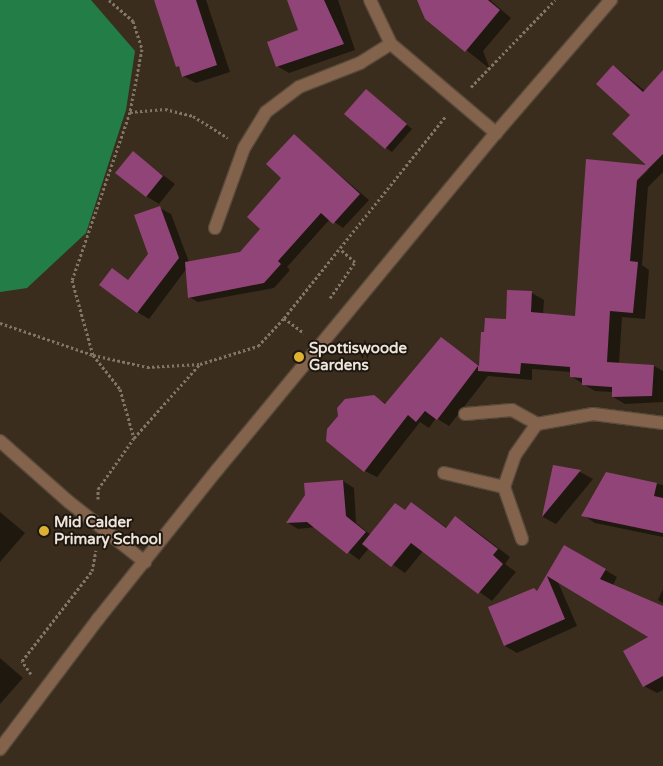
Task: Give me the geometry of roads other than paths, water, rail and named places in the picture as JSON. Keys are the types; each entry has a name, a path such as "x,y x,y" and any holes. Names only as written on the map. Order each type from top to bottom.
{"street":[{"path":"370,0 391,44 496,133"},
{"path":"0,749 145,562 496,133 611,0"},
{"path":"215,228 244,148 266,112 299,87 360,63 391,44"},
{"path":"465,414 512,410 537,424 593,414 663,423"},
{"path":"522,539 504,487 515,455 537,424"},
{"path":"0,441 69,502 145,562"},
{"path":"444,473 504,487"}],"place":[{"name":"Spottiswoode Gardens","path":"299,357"},
{"name":"Mid Calder Primary School","path":"44,531"}]}
